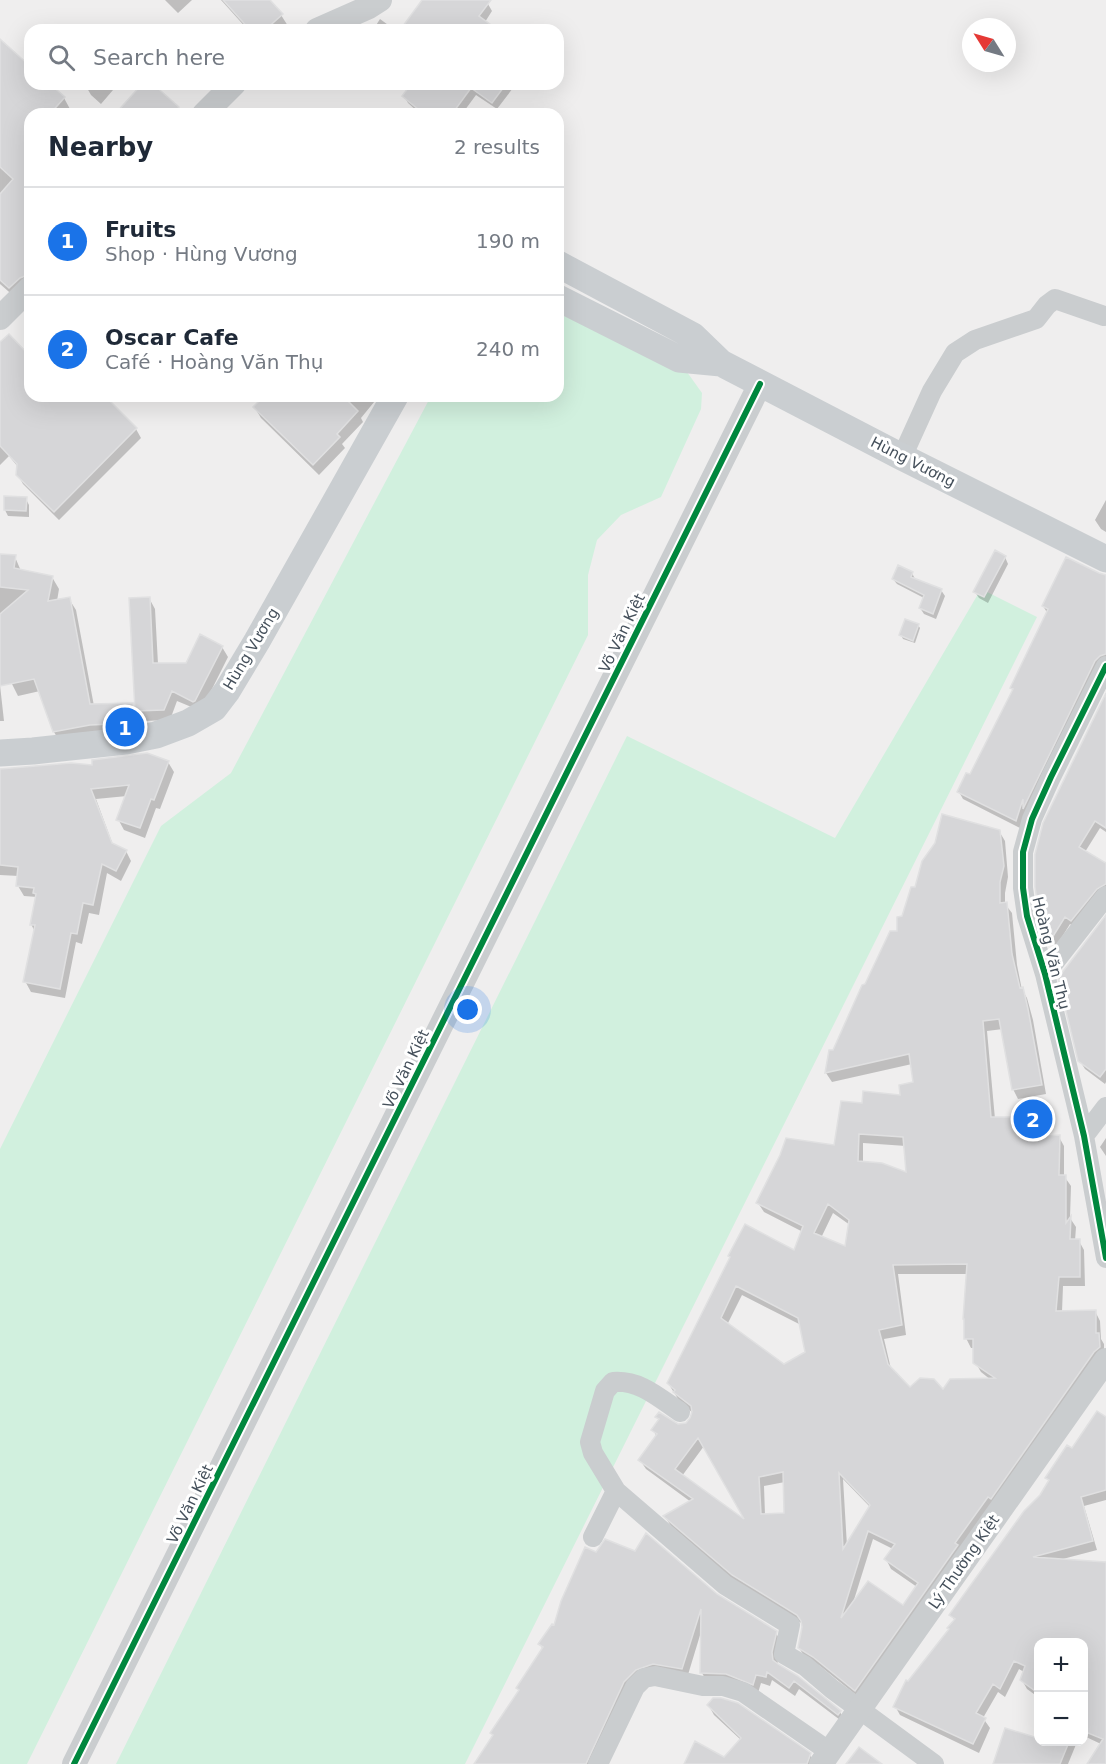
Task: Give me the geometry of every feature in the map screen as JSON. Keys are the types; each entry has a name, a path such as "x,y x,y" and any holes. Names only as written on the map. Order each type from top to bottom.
{"main road":[{"name":"Hùng Vương","path":"564,267 693,336 721,363 760,384 1106,559"},
{"name":"Hùng Vương","path":"564,301 679,359 721,363"},
{"name":"Hùng Vương","path":"0,753 126,741 156,735 189,723 214,708 227,691 257,640 392,402"}],"street":[{"path":"331,24 380,0"},
{"path":"210,108 228,90"},
{"path":"0,318 24,294"},
{"path":"902,457 943,371 955,353 965,345 1000,330 1036,319 1051,300 1055,299 1104,316"},
{"name":"Võ Văn Kiệt","path":"74,1764 760,384"},
{"name":"Hoàng Văn Thụ","path":"1106,666 1032,819 1023,852 1023,888 1027,916 1045,974 1084,1136 1106,1258"},
{"path":"1045,974 1106,896"},
{"path":"1084,1136 1106,1107"},
{"name":"Lý Thường Kiệt","path":"826,1758 1106,1360"},
{"path":"680,1412 640,1385 613,1382 605,1391 590,1442 593,1453 616,1491 725,1585 790,1626 784,1654 805,1666 934,1764"},
{"path":"593,1537 616,1491"},
{"path":"598,1764 635,1687 644,1678 655,1676 703,1686 723,1686 743,1692 826,1758"}],"green space":[{"path":"564,316 687,372 702,393 701,409 661,497 621,515 597,540 588,575 588,635 27,1764 0,1764 0,1149 161,826 231,773 428,402 564,402"},
{"path":"981,589 1037,617 465,1764 116,1764 627,736 835,838"}],"building":[{"path":"223,0 270,0 283,14 272,24 245,24"},
{"path":"422,0 491,0 479,16 490,24 404,24"},
{"path":"0,39 24,61 24,90 57,90 65,97 55,108 24,108 24,276 9,288 0,280 0,194 13,179 0,167"},
{"path":"137,90 160,90 179,107 178,108 120,108"},
{"path":"406,90 470,90 456,108 417,108 402,96"},
{"path":"474,90 502,90 492,103"},
{"path":"9,334 24,350 24,402 111,402 137,428 54,512 16,475 17,464 0,446 0,342"},
{"path":"258,402 349,402 358,411 337,434 340,437 313,465 253,407"},
{"path":"4,496 27,497 26,511 4,510"},
{"path":"995,550 1006,556 984,597 973,592"},
{"path":"0,554 16,555 14,568 53,576 48,601 70,597 90,704 133,703 133,723 90,725 53,732 34,679 0,686 0,614 28,590 0,587"},
{"path":"1066,557 1106,575 1106,654 1095,661 1023,809 1023,799 1016,821 957,792 966,773 970,774 1013,689 1010,688 1048,609 1042,606"},
{"path":"898,565 913,572 911,577 942,589 933,614 919,608 924,595 892,579"},
{"path":"150,597 153,663 186,663 200,634 223,646 195,701 172,691 164,710 135,711 129,598"},
{"path":"905,619 919,624 913,641 899,635"},
{"path":"1106,693 1106,828 1095,821 1079,847 1106,863 1106,884 1097,889 1071,921 1065,917 1052,938 1045,934 1039,913 1035,887 1035,854 1043,823"},
{"path":"147,753 169,761 140,828 116,820 129,785 91,789 112,843 127,850 116,871 102,864 93,905 83,903 77,934 71,933 60,989 23,982 35,925 30,925 36,894 33,893 34,888 16,886 18,867 0,865 0,769 71,763 92,765 92,760"},
{"path":"942,814 1000,830 1004,866 1000,882 1000,903 1007,902 1012,954 1020,988 1023,987 1042,1085 1012,1090 999,1019 983,1021 991,1117 1045,1117 1045,1136 1060,1135 1059,1175 1066,1175 1066,1223 1071,1216 1070,1239 1080,1239 1080,1277 1059,1277 1056,1311 1096,1310 1096,1333 1099,1333 1100,1347 1094,1352 991,1499 988,1497 955,1543 958,1545 855,1691 813,1657 798,1648 802,1627 797,1615 732,1575 663,1516 693,1499 638,1460 657,1434 651,1430 659,1419 655,1417 659,1412 678,1424 686,1423 690,1418 691,1406 673,1392 675,1390 667,1383 745,1224 794,1250 803,1226 756,1203 786,1138 834,1145 841,1101 862,1103 863,1091 900,1095 899,1085 913,1082 909,1054 825,1073 829,1050 833,1050 862,985 865,984 890,931 897,931 897,917 902,916 911,887 915,887 922,861 935,843","holes":["859,1134 903,1137 906,1172 882,1163 858,1161","828,1204 849,1220 845,1246 814,1233","967,1264 964,1339 973,1339 973,1363 995,1378 950,1379 943,1389 934,1379 920,1378 910,1387 888,1364 879,1330 902,1325 893,1265","736,1286 798,1318 805,1352 784,1364 721,1318","698,1438 744,1519 675,1469","783,1472 784,1513 761,1514 759,1477","839,1473 870,1505 843,1549","868,1531 895,1544 884,1559 918,1583 903,1605 868,1581 841,1618"]},
{"path":"1106,915 1106,1069 1100,1077 1078,1061 1058,978"},
{"path":"1097,1411 1106,1417 1106,1490 1081,1497 1093,1541 1033,1557 1106,1562 1106,1764 1087,1764 1103,1739 1088,1733 1088,1638 1034,1638 1034,1690 1020,1680 1025,1666 1014,1661 1000,1689 993,1684 976,1713 986,1718 973,1744 893,1707 906,1680 908,1681 949,1629 947,1628 955,1619 949,1615 1024,1511 1040,1495 1049,1480 1045,1478 1067,1445 1072,1448"},
{"path":"646,1533 717,1594 777,1631 772,1652 773,1660 798,1676 841,1711 838,1715 794,1681 789,1688 767,1672 766,1677 756,1675 753,1685 726,1674 700,1673 701,1609 682,1669 653,1664 636,1670 624,1682 586,1764 474,1764 493,1735 490,1733 519,1690 516,1688 543,1647 538,1644 552,1624 554,1625 561,1601 585,1547 596,1552 605,1539 635,1551"},
{"path":"713,1698 738,1703 811,1753 807,1764 684,1764 695,1741 724,1757 741,1738 707,1705"},
{"path":"1005,1728 1034,1737 1034,1746 1067,1746 1060,1764 993,1764"},
{"path":"859,1747 882,1764 846,1764"}],"cycle path":[{"path":"74,1764 760,384"},
{"path":"1106,666 1032,819 1023,852 1023,888 1027,916 1045,974 1084,1136 1106,1258"}],"place":[{"name":"Fruits","path":"125,727"},
{"name":"Oscar Cafe","path":"1033,1119"}]}
